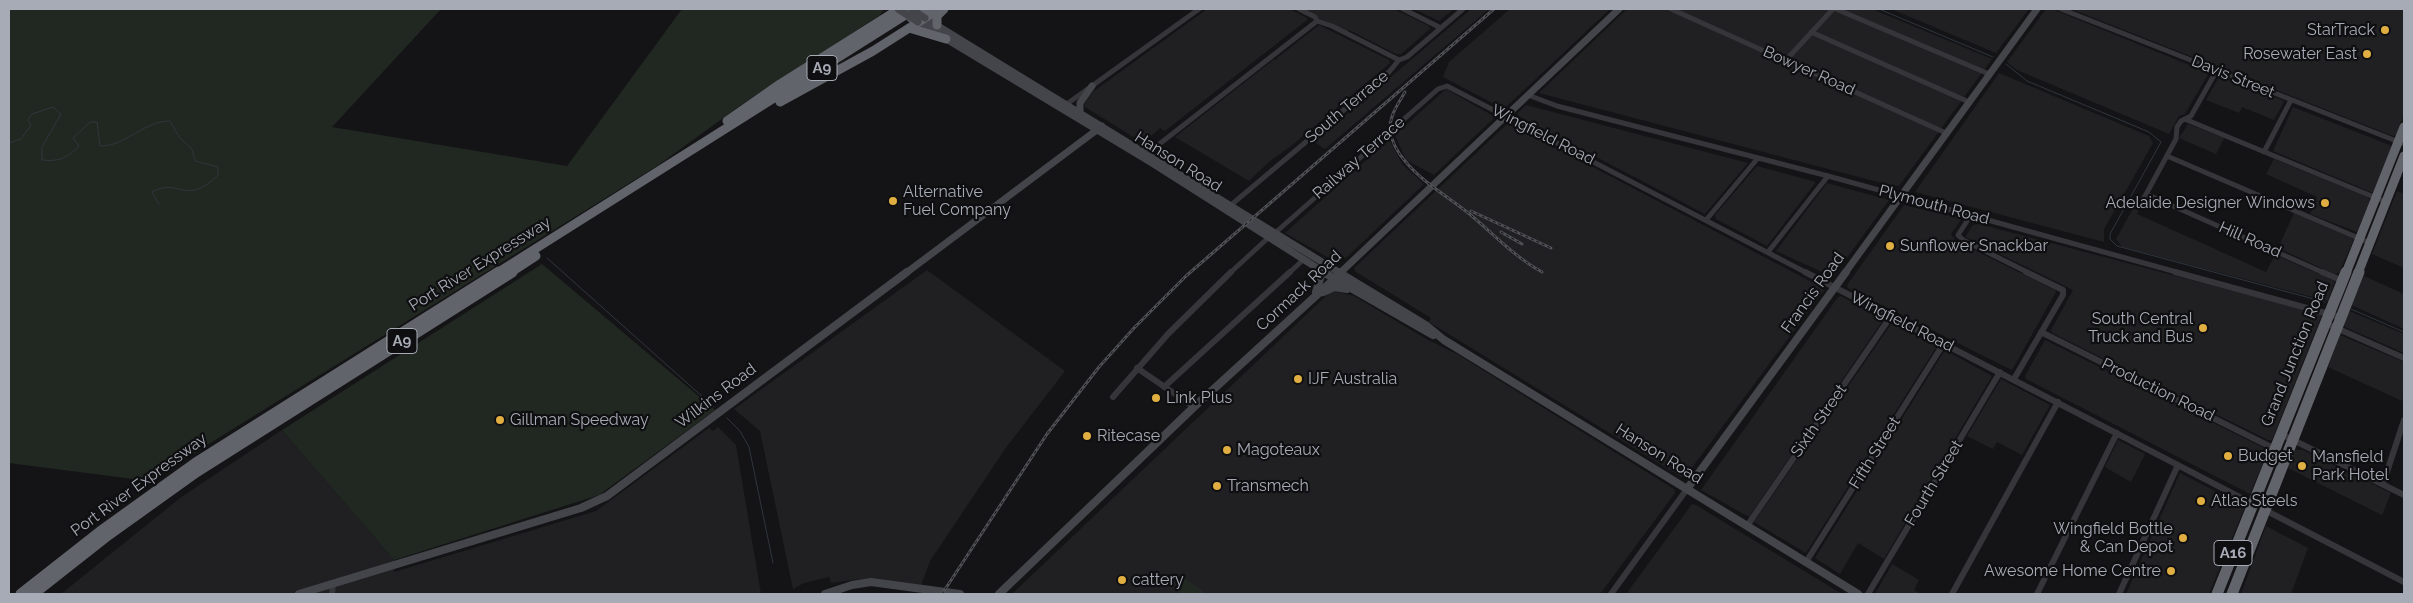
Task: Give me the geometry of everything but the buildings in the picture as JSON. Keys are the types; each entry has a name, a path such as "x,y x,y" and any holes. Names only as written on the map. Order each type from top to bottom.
{"highway":[{"path":"642,184 780,84 896,9"},
{"name":"Port River Expressway","path":"21,594 100,532 196,463 450,301 642,184 916,9"},
{"path":"780,102 848,65 909,28 923,16 939,9"},
{"path":"937,25 938,16 945,9"},
{"name":"Port River Expressway","path":"33,594 108,535 196,472 780,102 923,16"},
{"path":"909,28 946,39"},
{"name":"Grand Junction Road","path":"2232,594 2275,449 2359,238 2401,143 2404,127"},
{"name":"Grand Junction Road","path":"2217,594 2226,571 2292,440 2404,156"},
{"path":"2312,358 2322,362"},
{"path":"2226,571 2238,576"}],"street":[{"name":"Hanson Road","path":"896,9 923,16 946,39 1061,109 1099,128 1231,205 1427,326 1444,340"},
{"name":"Hanson Road","path":"911,9 1067,104 1099,128"},
{"path":"1061,109 1199,9"},
{"path":"1299,9 1315,17 1318,21 1400,60"},
{"path":"1403,9 1441,28"},
{"name":"South Terrace","path":"1231,205 1389,72 1400,60 1407,57 1463,9"},
{"name":"Cormack Road","path":"998,594 1619,9"},
{"name":"Bowyer Road","path":"1671,9 1946,133"},
{"path":"1786,60 1835,9 1989,74"},
{"name":"Francis Road","path":"1611,594 2037,9"},
{"name":"Davis Street","path":"2061,9 2401,143"},
{"path":"1145,155 1318,21"},
{"path":"1811,32 1969,102"},
{"path":"2187,120 2217,70"},
{"path":"1080,113 1080,103 1092,86"},
{"name":"Wingfield Road","path":"1444,86 1506,116 2404,582"},
{"name":"Railway Terrace","path":"1275,233 1438,89 1444,86"},
{"name":"Plymouth Road","path":"1528,95 1557,106 1971,215 2338,322"},
{"path":"2264,152 2291,100"},
{"path":"2370,242 2167,156 2176,139 2177,127 2181,121 2187,120 2386,202"},
{"name":"Wilkins Road","path":"299,594 581,508 606,496 1099,128"},
{"name":"Hanson Road","path":"1145,155 1322,272 1406,321 1444,340 1858,594"},
{"name":"Hill Road","path":"2167,156 2145,196 2353,285"},
{"path":"1706,220 1758,158"},
{"path":"1768,252 1828,176"},
{"path":"1217,203 1231,205"},
{"path":"1971,215 1958,235 1963,240 2063,290 2063,295 2014,380"},
{"path":"1113,397 1198,302 1268,238"},
{"path":"1164,387 1303,260"},
{"path":"1324,263 1340,266 1353,261"},
{"path":"1353,261 1346,274 1353,281"},
{"path":"1315,294 1322,272"},
{"path":"1315,294 1334,287 1354,291"},
{"name":"Sixth Street","path":"1747,526 1891,316"},
{"path":"2328,318 2404,358"},
{"name":"Production Road","path":"2041,332 2275,449"},
{"name":"Fifth Street","path":"1806,562 1944,343"},
{"path":"1137,368 1194,408"},
{"name":"Fourth Street","path":"1868,594 2000,372"},
{"path":"1952,594 2058,402"},
{"path":"2382,484 2404,420"},
{"path":"2036,594 2117,433"},
{"path":"2281,434 2404,495"},
{"path":"2119,594 2178,465"},
{"path":"825,594 852,585 871,582 960,594"},
{"path":"332,594 333,584"}],"shaded area":[{"path":"9,9 441,9 332,127 567,166 682,9 884,9 880,15 744,103 657,166 149,481 9,463"},
{"path":"1207,9 1290,9 1307,18 1307,20 1165,131 1160,128 1143,143 1085,107 1084,104 1094,91"},
{"path":"1299,9 1394,9 1429,26 1430,29 1401,54 1396,54 1349,30 1345,33"},
{"path":"1414,9 1454,9 1439,21"},
{"path":"1471,9 1489,9 1325,149 1314,142"},
{"path":"1510,9 1610,9 1506,107 1502,108 1443,77 1449,62"},
{"path":"1627,9 1872,9 1992,59 1899,186 1889,185 1539,93"},
{"path":"1891,9 2029,9 1996,53"},
{"path":"2046,9 2052,9 2209,73 2185,114 2179,116 2169,134 2017,70 2007,62"},
{"path":"2071,9 2404,9 2404,115 2396,135 2393,136"},
{"path":"1319,25 1389,60 1390,63 1290,147 1270,161 1249,181 1175,137 1273,60 1278,59"},
{"path":"1999,73 2149,136 2153,143 2104,229 2104,242 1915,192"},
{"path":"2219,77 2225,77 2282,100 2284,102 2274,120 2242,107 2239,113 2206,100"},
{"path":"1446,89 1495,117 1434,175 1406,160 1395,135"},
{"path":"1526,105 1748,163 1705,214 1518,116 1518,113"},
{"path":"2293,107 2392,146 2373,193 2273,151"},
{"path":"1507,124 1511,124 1825,289 1685,477 1681,477 1429,322 1431,318 1356,272 1354,268"},
{"path":"2188,124 2224,138 2216,154 2179,138"},
{"path":"1389,140 1403,165 1424,184 1347,257 1338,260 1329,258 1285,233"},
{"path":"2274,159 2367,197 2370,200 2357,232 2310,214 2317,197 2266,174"},
{"path":"1757,166 1816,182 1767,246 1716,219 1715,215"},
{"path":"1827,183 1889,200 1833,277 1776,251"},
{"path":"2397,191 2404,194 2404,268 2372,254"},
{"path":"2140,196 2146,198 2137,214 2266,272 2275,255 2335,281 2328,301 2122,247 2116,239"},
{"path":"1904,205 1959,218 1961,220 1951,234 1956,241 2055,290 2056,292 2012,370 1848,288 1847,285"},
{"path":"2294,213 2354,239 2339,273 2334,274 2278,248"},
{"path":"1979,224 2322,315 2272,440 2268,440 2052,333 2051,330 2073,290 1965,237 1973,225"},
{"name":"Gillman Speedway","path":"542,264 715,410 599,495 394,560 282,430"},
{"path":"927,270 1065,371 1005,449 930,561 921,585 861,579 831,583 829,577 804,583 793,589 760,431 734,409"},
{"path":"2364,276 2404,294 2404,329 2351,305"},
{"path":"1334,291 1354,296 1428,340 1457,354 1674,489 1675,493 1600,594 1012,594 1329,293"},
{"path":"1841,296 1883,320 1749,517 1701,490 1838,297"},
{"path":"2349,311 2404,334 2404,353 2345,327 2343,324"},
{"path":"1892,323 1937,346 1806,553 1754,522"},
{"path":"2340,335 2404,362 2404,395 2402,401 2328,367"},
{"path":"2045,340 2266,449 2267,454 2250,494 2026,379 2025,376"},
{"path":"1945,350 1992,376 1884,559 1858,543 1840,574 1815,558"},
{"path":"2001,379 2050,405 2022,455 1997,442 1993,449 1967,436"},
{"path":"718,427 736,445 761,594 61,594 180,498 282,430 394,560 394,572 596,511 709,428 713,431"},
{"path":"2118,440 2145,454 2131,482 2105,467"},
{"path":"2295,450 2303,450 2391,493 2382,515 2288,468"},
{"path":"2180,473 2242,505 2244,509 2209,594 2126,594"},
{"path":"1692,504 1696,505 1842,594 1626,594"},
{"path":"2266,526 2308,548 2291,594 2241,594"},
{"path":"1892,564 1919,580 1914,590 1921,594 1875,594"},
{"path":"1180,575 1207,594 1183,594 1175,591"}],"waterway":[{"path":"1879,9 1993,57"},
{"path":"2006,64 2027,81 2149,132 2161,142 2110,234 2110,239 2117,246 2325,302"},
{"path":"9,143 21,139 31,125 28,120 32,114 53,107 61,114 42,147 42,160 58,160 71,154 79,146 73,138 90,122 97,122 100,146 119,142 151,125 170,121 179,137 192,149 195,161 218,167 218,175 198,189 161,188 152,192 159,204"},
{"path":"547,258 714,407"},
{"path":"2351,309 2404,332"},
{"path":"727,418 740,431 749,447 773,563"}],"railway":[{"path":"942,594 1047,434 1099,367 1134,328 1186,276 1494,9"},
{"path":"1405,92 1395,110 1390,126 1392,139 1402,158 1427,182 1467,212 1503,244 1542,272"},
{"path":"1471,211 1551,248"},
{"path":"1501,232 1522,244"}],"place":[{"name":"StarTrack","path":"2385,30"},
{"name":"Rosewater East","path":"2367,54"},
{"name":"Alternative Fuel Company","path":"893,201"},
{"name":"Adelaide Designer Windows","path":"2325,203"},
{"name":"Sunflower Snackbar","path":"1890,246"},
{"name":"South Central Truck and Bus","path":"2203,328"},
{"name":"IJF Australia","path":"1298,379"},
{"name":"Link Plus","path":"1156,398"},
{"name":"Gillman Speedway","path":"500,420"},
{"name":"Ritecase","path":"1087,436"},
{"name":"Magoteaux","path":"1227,450"},
{"name":"Budget","path":"2228,456"},
{"name":"Mansfield Park Hotel","path":"2302,466"},
{"name":"Transmech","path":"1217,486"},
{"name":"Atlas Steels","path":"2201,501"},
{"name":"Wingfield Bottle & Can Depot","path":"2183,538"},
{"name":"Awesome Home Centre","path":"2171,571"},
{"name":"cattery","path":"1122,580"}]}
